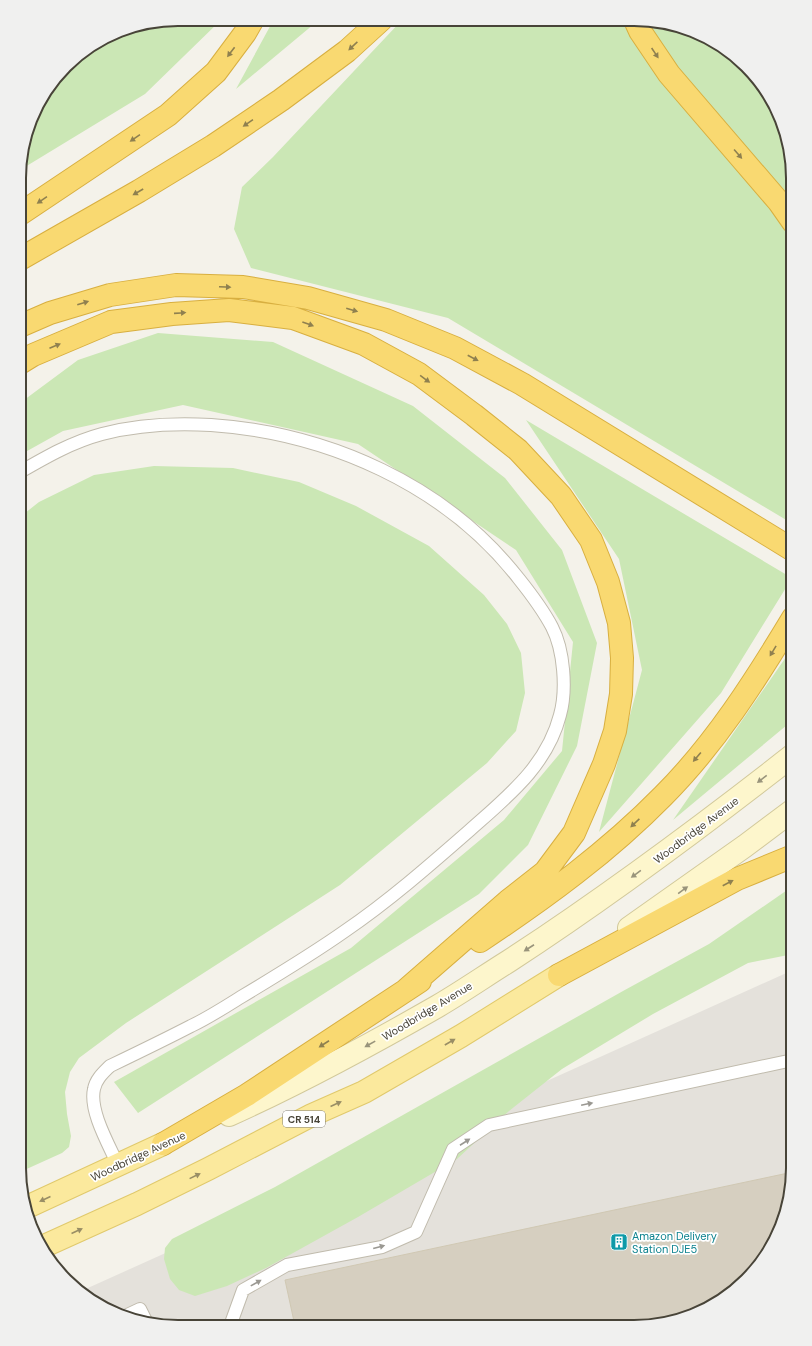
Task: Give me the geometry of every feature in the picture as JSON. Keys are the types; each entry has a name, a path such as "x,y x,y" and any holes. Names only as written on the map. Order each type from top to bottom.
{"highway":[{"path":"26,210 168,115 216,72 249,26"},
{"path":"26,256 139,191 213,146 282,100 347,51 375,26"},
{"path":"638,26 669,74 786,212"},
{"path":"26,323 50,313 110,295 176,285 243,287 301,297 386,320 455,348 522,384 786,546"},
{"path":"26,359 111,322 172,314 229,310 293,318 364,344 419,374 518,450 561,496 591,540 608,582 618,623 622,658 621,694 615,731 604,764 574,833 545,872 508,901 407,989"},
{"path":"163,1144 247,1095 523,912 579,871 621,836 663,796 700,755 733,711 767,661 786,630"},
{"path":"559,975 737,879 786,859"}],"main road":[{"name":"Woodbridge Avenue","path":"31,1205 256,1103 347,1057 439,1005 536,943 624,883 719,813 786,760"},
{"name":"CR 514","path":"47,1245 137,1204 312,1115 364,1092 461,1036 559,975 657,910 786,815"}],"lane":[{"path":"26,468 57,450 102,434 150,426 192,424 239,427 292,438 338,451 385,471 423,493 472,529 504,559 534,598 553,628 562,659 564,688 560,715 550,743 534,769 510,794 402,888 346,930 270,980 199,1022 110,1066 100,1076 94,1088 92,1100 95,1113 118,1165"},
{"path":"232,1320 243,1290 287,1265 382,1246 416,1232 453,1149 489,1125 786,1061"},
{"path":"131,1313 140,1309 144,1316"}],"shaded area":[{"path":"786,973 786,1178 781,1207 766,1244 755,1261 727,1289 710,1300 683,1312 644,1320 168,1320 129,1312 102,1300 85,1289"}],"green space":[{"path":"168,26 215,26 145,94 26,166 34,129 46,102 57,85 85,57 102,46 139,31"},
{"path":"270,26 312,26 236,89"},
{"path":"396,26 644,26 683,34 710,46 727,57 755,85 766,102 778,129 785,158 786,520 448,318 251,268 234,229 242,187 273,157"},
{"path":"158,333 273,342 413,406 505,478 562,550 597,643 577,746 528,845 479,894 138,1113 114,1082 351,948 504,820 562,751 573,642 516,550 358,444 183,405 63,431 26,452 26,399 78,360"},
{"path":"526,420 786,574 786,588 721,693 599,832 642,670 619,559"},
{"path":"154,466 233,468 299,482 356,506 429,546 484,595 507,624 521,653 525,693 516,731 487,763 340,885 126,1023 79,1058 70,1072 65,1092 71,1136 69,1147 62,1153 26,1169 26,512 39,502 94,475"},
{"path":"786,657 786,726 673,820"},
{"path":"786,891 786,955 748,963 653,1014 562,1069 509,1111 457,1159 358,1217 266,1268 227,1286 195,1296 179,1290 170,1279 164,1259 165,1248 172,1239 275,1187 709,944"}],"building":[{"name":"Amazon Delivery Station DJE5","path":"786,1173 785,1188 778,1217 766,1244 755,1261 727,1289 710,1300 683,1312 664,1317 644,1320 294,1320 285,1280"}],"place":[{"name":"Amazon Delivery Station DJE5","path":"619,1242"}]}
